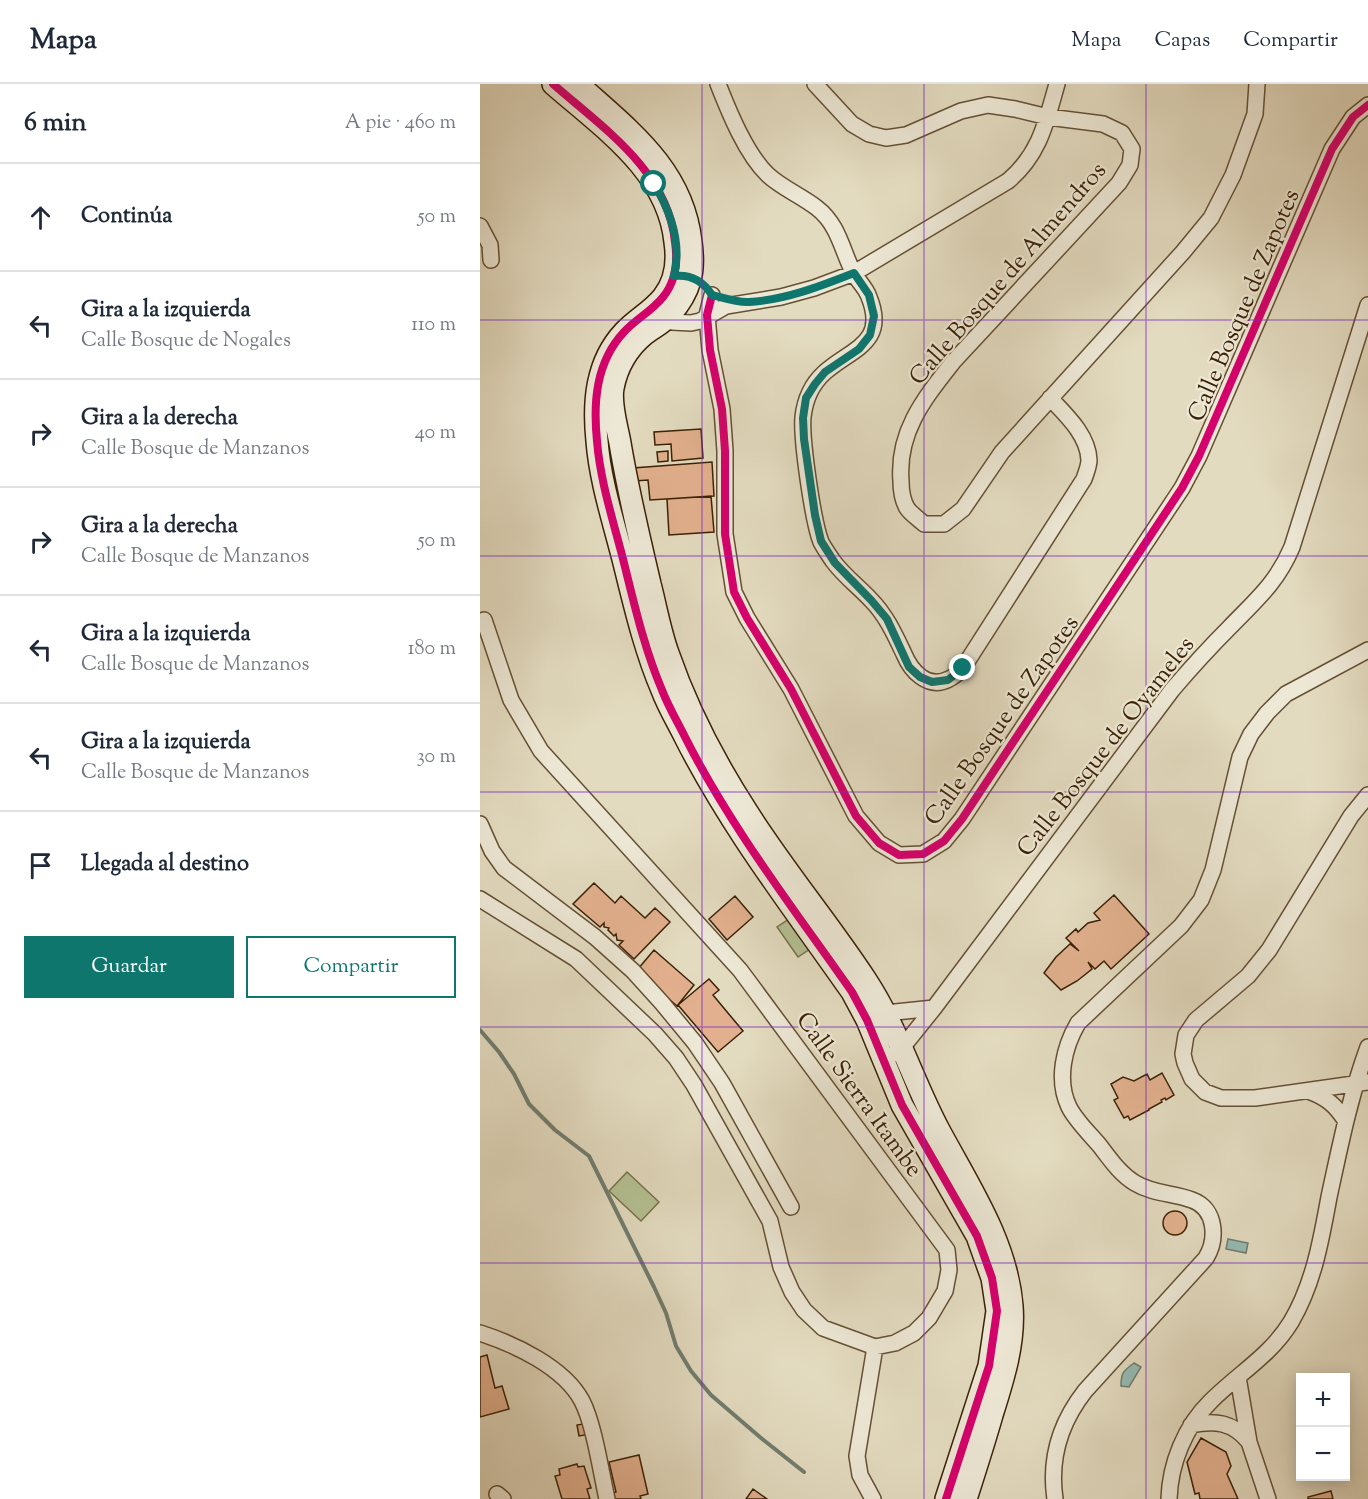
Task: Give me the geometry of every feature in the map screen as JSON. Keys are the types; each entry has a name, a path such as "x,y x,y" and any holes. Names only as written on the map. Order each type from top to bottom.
{"street":[{"path":"553,84 625,147 654,184 672,220 677,257 683,277 682,299 661,311 630,350 616,376 612,396 628,491 666,649 714,755 746,811 867,981 876,1017 882,1061 915,1130 977,1236 992,1278 997,1311 989,1366 959,1491"},
{"path":"578,84 636,135 668,176 688,216 693,256 683,277"},
{"path":"718,84 734,124 768,175 819,209 827,218 834,227 854,273 869,295 874,316 870,335 859,349 825,372 806,398 804,439 821,541 835,563 887,619 909,667 920,677 932,682 948,680 963,668 1084,479 1089,461 1084,442 1071,420 1050,398"},
{"name":"Calle Bosque de Almendros","path":"815,84 852,124 869,134 886,138 906,135 962,111 988,105 1048,117 1103,124 1122,133 1132,149 1130,165 1119,183 952,362 930,390 914,417 903,442 900,467 902,492 907,508 924,524 944,524 963,509 1002,452 1184,252 1211,218 1233,175 1255,114 1257,84"},
{"path":"661,311 678,324 691,324 726,306 781,297 854,273 1008,181 1022,170 1036,150 1058,84"},
{"name":"Calle Bosque de Zapotes","path":"712,295 707,315 710,350 722,409 725,451 725,534 734,592 747,618 791,689 856,816 879,843 899,855 923,854 944,841 962,819 1182,488 1199,456 1332,149 1353,117 1368,105"},
{"path":"480,226 490,245 491,260"},
{"path":"683,277 704,285 712,295 747,302"},
{"name":"Calle Bosque de Oyameles","path":"882,1061 901,1049 934,1008 1172,690 1200,658 1262,596 1280,573 1292,547 1368,305"},
{"name":"Calle Bosque de Zapotes","path":"691,324 710,350"},
{"name":"Calle Sierra Itambe","path":"484,620 511,700 541,751 740,970 947,1250 949,1270 945,1291 929,1318 905,1338 875,1347"},
{"path":"1056,1499 1054,1456 1068,1414 1085,1391 1206,1258 1214,1238 1209,1216 1199,1204 1193,1200 1151,1191 1134,1182 1118,1169 1072,1112 1063,1085 1063,1064 1068,1042 1078,1023 1181,926 1201,900 1213,870 1240,757 1258,723 1286,694 1368,650"},
{"path":"1361,1083 1311,1092 1255,1098 1221,1098 1213,1096 1198,1086 1187,1071 1184,1044 1190,1027 1196,1020 1248,976 1269,950 1351,816 1368,795"},
{"path":"480,824 492,851 504,868 595,937 633,971 695,1043 722,1083 791,1207"},
{"path":"480,899 576,959 666,1046 694,1085 770,1221 786,1280 798,1301 823,1328 875,1347 857,1456 860,1475 873,1499"},
{"path":"876,1017 934,1008"},
{"path":"876,1017 901,1049 921,1096 991,1227 1008,1281 1013,1308 1007,1366 959,1491"},
{"path":"1169,1499 1176,1459 1191,1425 1210,1401 1262,1358 1282,1336 1303,1300 1315,1269 1345,1120 1361,1083 1368,1047"},
{"path":"1311,1092 1325,1098 1337,1108 1345,1120"},
{"path":"480,1333 542,1362 564,1379 581,1400 591,1429 607,1499"},
{"path":"1238,1377 1249,1442 1268,1499"},
{"path":"1191,1425 1209,1422 1227,1424 1239,1431 1249,1442"}],"green space":[{"path":"792,917 813,947 798,957 777,927"},
{"path":"627,1172 659,1202 641,1221 609,1191"}],"water":[{"path":"1228,1239 1248,1243 1246,1253 1226,1249"},
{"path":"1134,1363 1141,1367 1129,1387 1121,1386 1123,1373"}],"building":[{"path":"701,429 703,458 672,461 671,444 655,445 654,432"},
{"path":"668,451 668,461 658,462 657,452"},
{"path":"712,462 714,496 650,500 648,480 634,481 633,468"},
{"path":"711,496 714,532 669,535 667,499"},
{"path":"594,883 615,903 621,896 645,918 655,908 670,922 634,959 619,945 623,941 617,940 616,934 614,936 608,930 609,928 604,927 604,923 600,927 573,904"},
{"path":"1114,895 1149,934 1111,969 1104,961 1095,969 1088,962 1092,969 1061,990 1044,973 1070,944 1079,951 1066,938 1076,929 1078,932 1088,923 1100,920 1094,913"},
{"path":"735,896 753,917 727,940 709,919"},
{"path":"654,950 694,985 677,1006 649,982 651,979 638,969"},
{"path":"709,979 719,990 713,995 743,1031 718,1052 678,1005"},
{"path":"1162,1073 1174,1095 1161,1100 1162,1102 1130,1120 1128,1116 1124,1118 1114,1100 1118,1098 1111,1084 1123,1077 1134,1081 1147,1074 1150,1080"},
{"path":"1175,1211 1184,1214 1187,1223 1184,1232 1175,1235 1166,1232 1163,1223 1166,1214"},
{"path":"487,1355 495,1388 502,1386 509,1409 480,1417 480,1357"},
{"path":"595,1422 597,1433 579,1436 577,1425"},
{"path":"1201,1438 1226,1452 1231,1466 1227,1474 1238,1499 1200,1499 1199,1493 1195,1494 1187,1462"},
{"path":"639,1455 648,1494 640,1496 641,1499 614,1499 613,1493 616,1492 609,1462"},
{"path":"577,1464 578,1467 584,1466 591,1488 587,1489 590,1499 562,1499 555,1476 560,1475 559,1469"},
{"path":"753,1489 767,1499 746,1499"},
{"path":"1331,1491 1333,1499 1308,1499 1308,1497"}],"waterway":[{"path":"480,1030 514,1074 529,1104 555,1130 589,1156 666,1313 676,1346 691,1371 711,1395 804,1472"}],"cycle path":[{"path":"553,84 612,135 647,172 670,217 675,242 676,264 671,284 659,302 624,332 607,356 596,397 596,426 604,485 650,658 664,696 722,804 852,992 867,1020 902,1105 977,1236 992,1278 997,1311 989,1366 946,1499"},
{"path":"712,295 707,315 710,350 722,409 725,451 725,534 734,592 747,618 791,689 856,816 879,843 899,855 923,854 944,841 962,819 1182,488 1199,456 1332,149 1353,117 1368,105"}],"route":[{"path":"654,184 672,220 677,257 674,276 693,278 704,285 712,295 747,302 781,297 854,273 869,295 874,316 870,335 859,349 825,372 806,398 803,418 804,439 821,541 849,580 887,619 909,667 920,677 932,682 948,680 963,668"}]}
